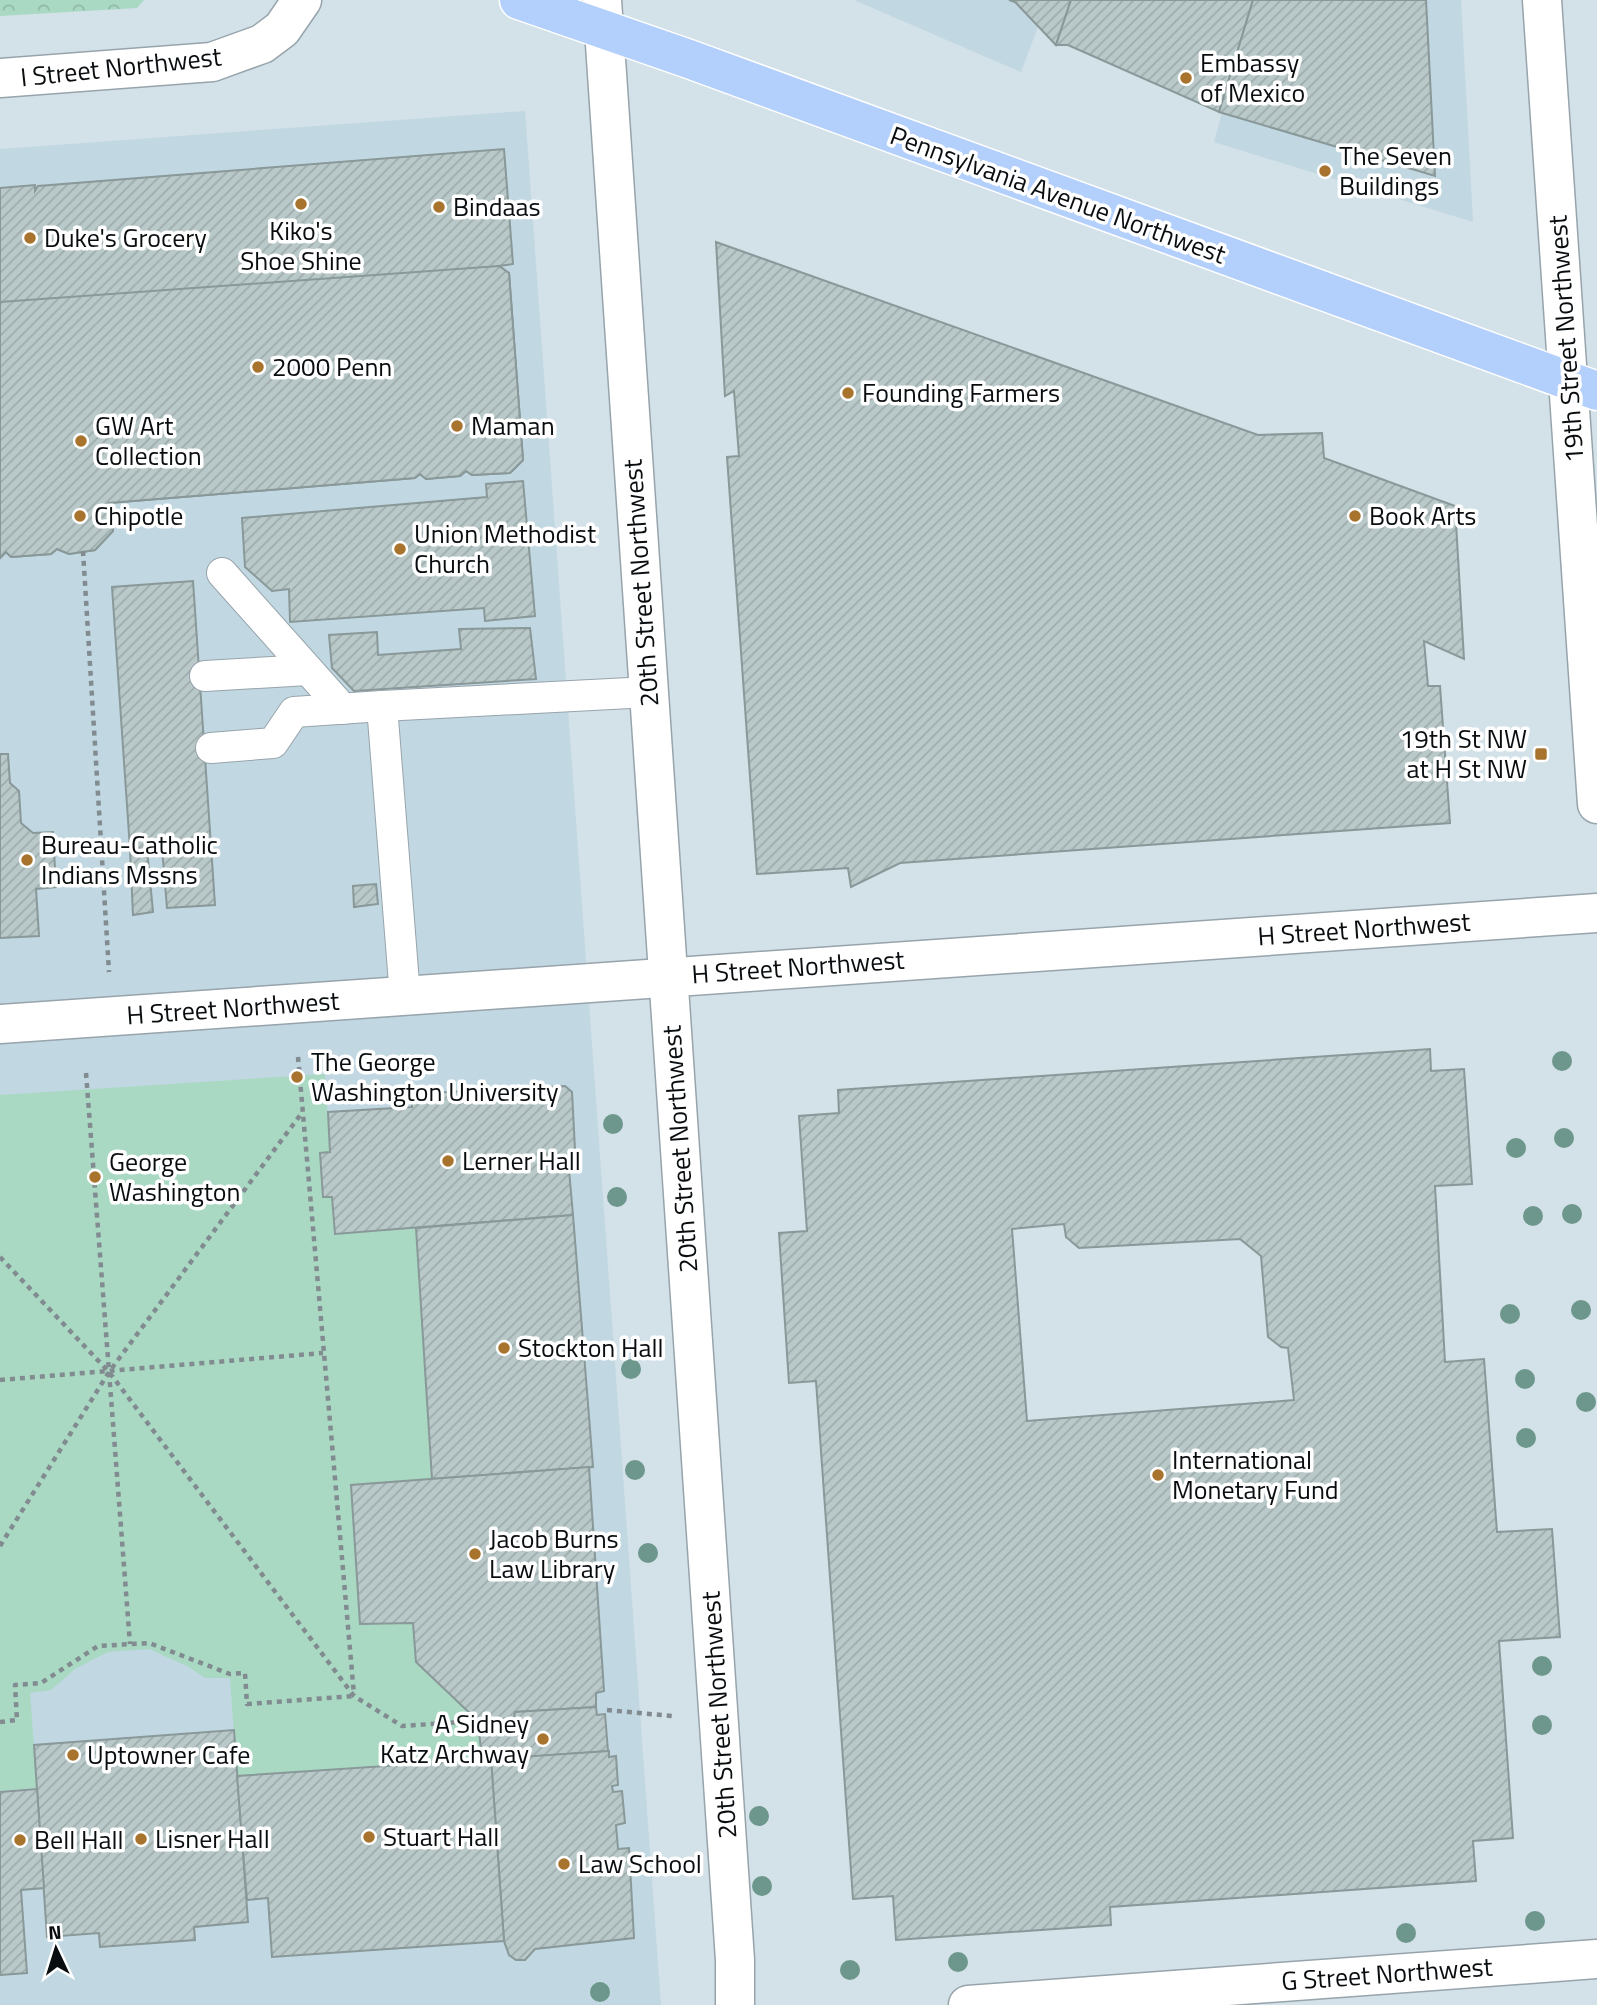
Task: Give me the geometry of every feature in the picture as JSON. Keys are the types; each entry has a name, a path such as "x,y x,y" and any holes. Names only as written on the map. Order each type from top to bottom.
{"main road":[{"name":"Pennsylvania Avenue Northwest","path":"519,0 603,15 1588,383"}],"street":[{"name":"I Street Northwest","path":"0,78 212,62 262,44 282,29 302,0"},
{"name":"19th Street Northwest","path":"1542,0 1588,383 1597,804"},
{"name":"20th Street Northwest","path":"603,15 736,1960 735,2005"},
{"name":"H Street Northwest","path":"0,1024 1597,913"},
{"name":"G Street Northwest","path":"968,2005 1597,1959"}],"lane":[{"path":"222,573 343,709"},
{"path":"205,676 309,670"},
{"path":"211,748 273,743 294,712 649,692"},
{"path":"382,706 405,996"}],"path":[{"path":"83,551 111,1016"},
{"path":"298,1057 355,1696"},
{"path":"86,1073 130,1644"},
{"path":"0,1546 109,1372 301,1113"},
{"path":"0,1257 109,1372 355,1696 402,1726 475,1721"},
{"path":"0,1380 323,1353"},
{"path":"0,1722 18,1720 15,1685 41,1683 98,1646 149,1643 230,1674 245,1673 247,1703 355,1696"},
{"path":"607,1710 679,1717"}],"shaded area":[{"path":"854,0 1048,0 1021,72"},
{"path":"1253,0 1461,0 1473,222 1214,142"},
{"name":"The George Washington University","path":"525,111 661,2005 0,2005 0,149"}],"green space":[{"path":"0,0 144,0 137,8 0,16"},
{"path":"325,1074 330,1152 320,1153 323,1197 332,1197 335,1233 416,1228 432,1479 413,1623 416,1662 478,1721 482,1760 237,1777 230,1678 205,1678 187,1666 149,1649 108,1652 75,1669 51,1690 30,1693 37,1788 0,1791 0,1095"}],"building":[{"path":"1009,0 1071,0 1056,45 1015,2"},
{"name":"Embassy of Mexico","path":"1071,0 1253,0 1219,112 1068,45 1056,45"},
{"path":"1253,0 1426,0 1435,176 1219,112"},
{"name":"2000 Penn","path":"504,149 513,264 499,266 509,273 523,460 510,473 472,475 466,471 460,476 426,479 420,474 415,478 109,503 113,531 95,550 69,554 57,549 51,554 11,557 6,552 0,558 0,188 35,185 35,191 38,186"},
{"path":"716,242 1258,435 1322,433 1324,458 1455,506 1464,659 1424,641 1428,686 1440,686 1450,823 900,863 851,887 848,868 757,874 727,457 739,456 734,391 725,396"},
{"name":"2000 Penn","path":"499,266 509,273 523,460 510,473 472,475 466,471 460,476 426,479 420,474 415,478 109,503 113,531 95,550 69,554 57,549 51,554 11,557 6,552 0,558 0,302"},
{"path":"523,481 535,616 485,621 484,608 290,622 289,589 272,591 245,567 242,518 487,497 486,484"},
{"path":"193,581 215,905 167,908 162,848 130,849 112,587"},
{"path":"530,628 536,679 354,691 332,668 329,635 377,632 378,655 461,649 459,629"},
{"name":"Bureau-Catholic Indians Mssns","path":"0,754 8,754 10,783 19,791 21,823 33,833 53,832 56,887 36,889 39,936 0,938"},
{"path":"130,849 147,849 153,912 133,915"},
{"path":"376,884 378,904 354,907 353,886"},
{"name":"International Monetary Fund","path":"1430,1049 1431,1071 1464,1069 1472,1184 1435,1186 1445,1362 1484,1359 1497,1532 1552,1529 1560,1637 1499,1641 1513,1838 1473,1841 1476,1881 1110,1907 1111,1925 896,1940 893,1896 853,1899 816,1381 789,1383 779,1233 807,1231 799,1116 839,1113 838,1090","holes":["1064,1224 1066,1237 1079,1248 1240,1239 1261,1256 1268,1337 1281,1347 1288,1348 1294,1400 1027,1421 1012,1229"]},
{"name":"Lerner Hall","path":"565,1086 572,1092 576,1169 569,1170 573,1215 335,1234 332,1197 323,1197 320,1153 330,1152 328,1112 412,1107 411,1094"},
{"name":"Stockton Hall","path":"573,1215 593,1467 432,1479 416,1228"},
{"name":"Jacob Burns Law Library","path":"589,1467 604,1691 596,1693 596,1707 515,1712 514,1718 478,1721 416,1662 413,1623 360,1624 351,1485"},
{"name":"A Sidney Katz Archway","path":"596,1707 597,1715 605,1714 608,1751 482,1760 478,1721 514,1718 515,1712"},
{"name":"Lisner Hall","path":"234,1730 248,1922 194,1927 195,1940 100,1947 99,1933 47,1937 34,1745"},
{"name":"Law School","path":"609,1751 609,1757 616,1756 618,1785 612,1786 613,1792 622,1791 625,1823 616,1825 618,1849 629,1848 634,1938 535,1949 525,1960 516,1960 509,1955 504,1941 491,1759"},
{"name":"Stuart Hall","path":"491,1759 504,1941 272,1957 268,1898 247,1900 237,1776"},
{"name":"Bell Hall","path":"37,1789 44,1888 21,1890 27,1973 0,1975 0,1792"}],"place":[{"name":"Embassy of Mexico","path":"1186,78"},
{"name":"The Seven Buildings","path":"1325,171"},
{"name":"Kiko's Shoe Shine","path":"301,204"},
{"name":"Bindaas","path":"439,207"},
{"name":"Duke's Grocery","path":"30,238"},
{"name":"2000 Penn","path":"258,367"},
{"name":"Founding Farmers","path":"848,393"},
{"name":"Maman","path":"457,426"},
{"name":"GW Art Collection","path":"81,441"},
{"name":"Chipotle","path":"80,516"},
{"name":"Book Arts","path":"1355,516"},
{"name":"Union Methodist Church","path":"400,549"},
{"name":"19th St NW at H St NW","path":"1541,754"},
{"name":"Bureau-Catholic Indians Mssns","path":"27,860"},
{"name":"The George Washington University","path":"297,1077"},
{"name":"Lerner Hall","path":"448,1161"},
{"name":"George Washington","path":"95,1177"},
{"name":"Stockton Hall","path":"504,1348"},
{"name":"International Monetary Fund","path":"1158,1475"},
{"name":"Jacob Burns Law Library","path":"475,1554"},
{"name":"A Sidney Katz Archway","path":"543,1739"},
{"name":"Uptowner Cafe","path":"73,1755"},
{"name":"Stuart Hall","path":"369,1837"},
{"name":"Lisner Hall","path":"141,1839"},
{"name":"Bell Hall","path":"20,1840"},
{"name":"Law School","path":"564,1864"}]}
